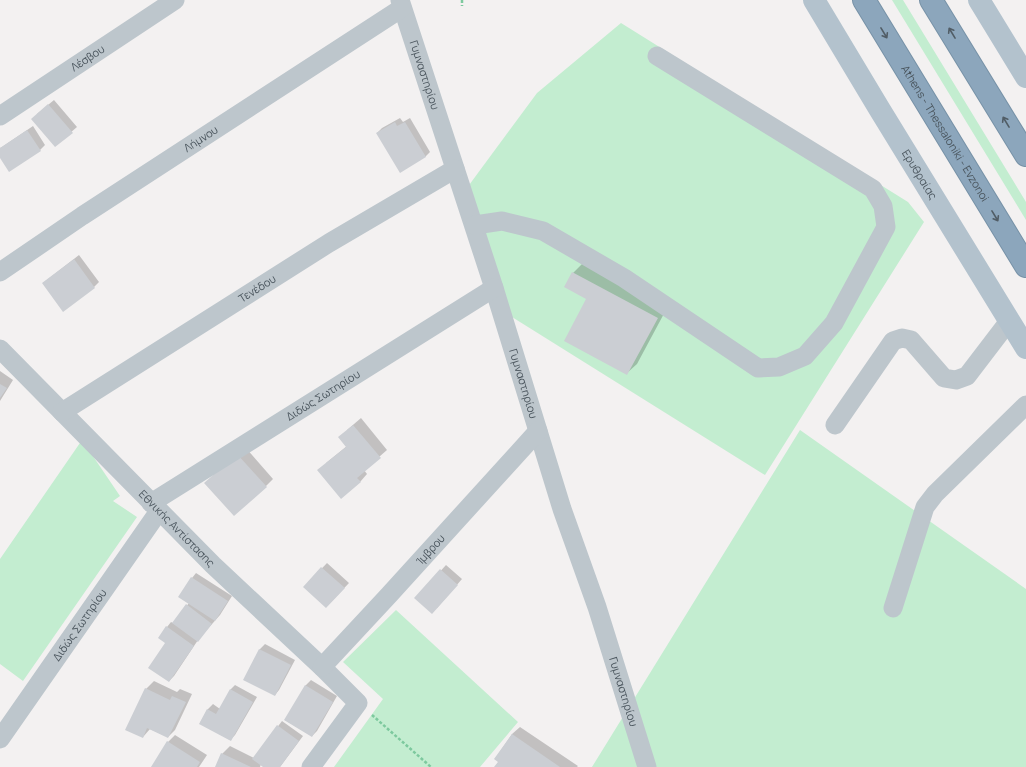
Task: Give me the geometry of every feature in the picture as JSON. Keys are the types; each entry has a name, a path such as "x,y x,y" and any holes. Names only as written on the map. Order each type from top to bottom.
{"highway":[{"name":"Athens - Thessaloniki - Evzonoi","path":"864,0 1026,266"},
{"path":"932,0 1026,155"}],"main road":[{"name":"Ερυθραίας","path":"814,0 1026,348"},
{"path":"979,0 1026,77"}],"street":[{"name":"Λέσβου","path":"0,116 176,0"},
{"name":"Γυμναστηρίου","path":"401,4 475,226 562,509 597,607 647,767"},
{"name":"Λήμνου","path":"0,272 401,4"},
{"path":"475,226 502,221 543,231 624,278 758,368 779,367 805,356 834,323 886,227 883,206 873,189 657,56"},
{"name":"Τενέδου","path":"62,412 323,247 455,169"},
{"name":"Διδώς Σωτηρίου","path":"0,739 155,507 494,288"},
{"path":"835,425 893,341 902,338 911,340 944,378 956,380 967,376 1009,321"},
{"name":"Εθνικής Αντίστασης","path":"0,348 213,565 322,667 358,703"},
{"path":"893,608 925,507 935,494 1026,405"},
{"name":"Ίμβρου","path":"322,667 395,590 538,431"},
{"path":"311,767 358,703"}],"path":[{"path":"462,0 462,6"},
{"path":"358,703 431,767"}],"green space":[{"path":"892,0 903,0 1026,202 1026,220"},
{"path":"621,23 908,202 924,222 765,475 496,307 461,196 537,93"},
{"path":"800,430 1026,589 1026,767 592,767"},
{"path":"82,440 120,496 113,501 137,517 23,681 0,664 0,559"},
{"path":"396,610 518,722 480,767 334,767 383,699 343,662"}],"building":[{"path":"48,104 73,133 55,147 31,119"},
{"path":"395,122 397,126 405,122 426,157 400,173 376,133"},
{"path":"27,130 41,151 9,172 0,158 0,148"},
{"path":"74,259 95,288 63,312 42,283"},
{"path":"572,272 658,318 627,375 564,341 586,299 564,287"},
{"path":"0,384 7,388 0,398"},
{"path":"353,425 381,458 357,478 361,482 341,499 317,470 346,447 338,437"},
{"path":"237,454 267,487 234,516 204,483"},
{"path":"321,567 345,588 326,608 303,587"},
{"path":"440,569 458,585 432,614 414,598"},
{"path":"191,577 228,601 215,621 178,597"},
{"path":"186,604 212,624 198,642 172,623"},
{"path":"166,626 194,646 169,682 148,668 165,643 158,638"},
{"path":"259,649 291,665 275,696 243,680"},
{"path":"305,685 333,702 312,737 284,720"},
{"path":"145,688 170,700 172,696 186,702 168,738 147,728 143,738 125,730"},
{"path":"230,689 253,702 231,741 199,724 207,709 216,714"},
{"path":"277,725 299,741 280,767 263,767 252,759"},
{"path":"512,734 560,767 494,767 498,762 494,759"},
{"path":"167,741 200,762 197,767 151,767"},
{"path":"221,753 251,767 215,767"}]}
